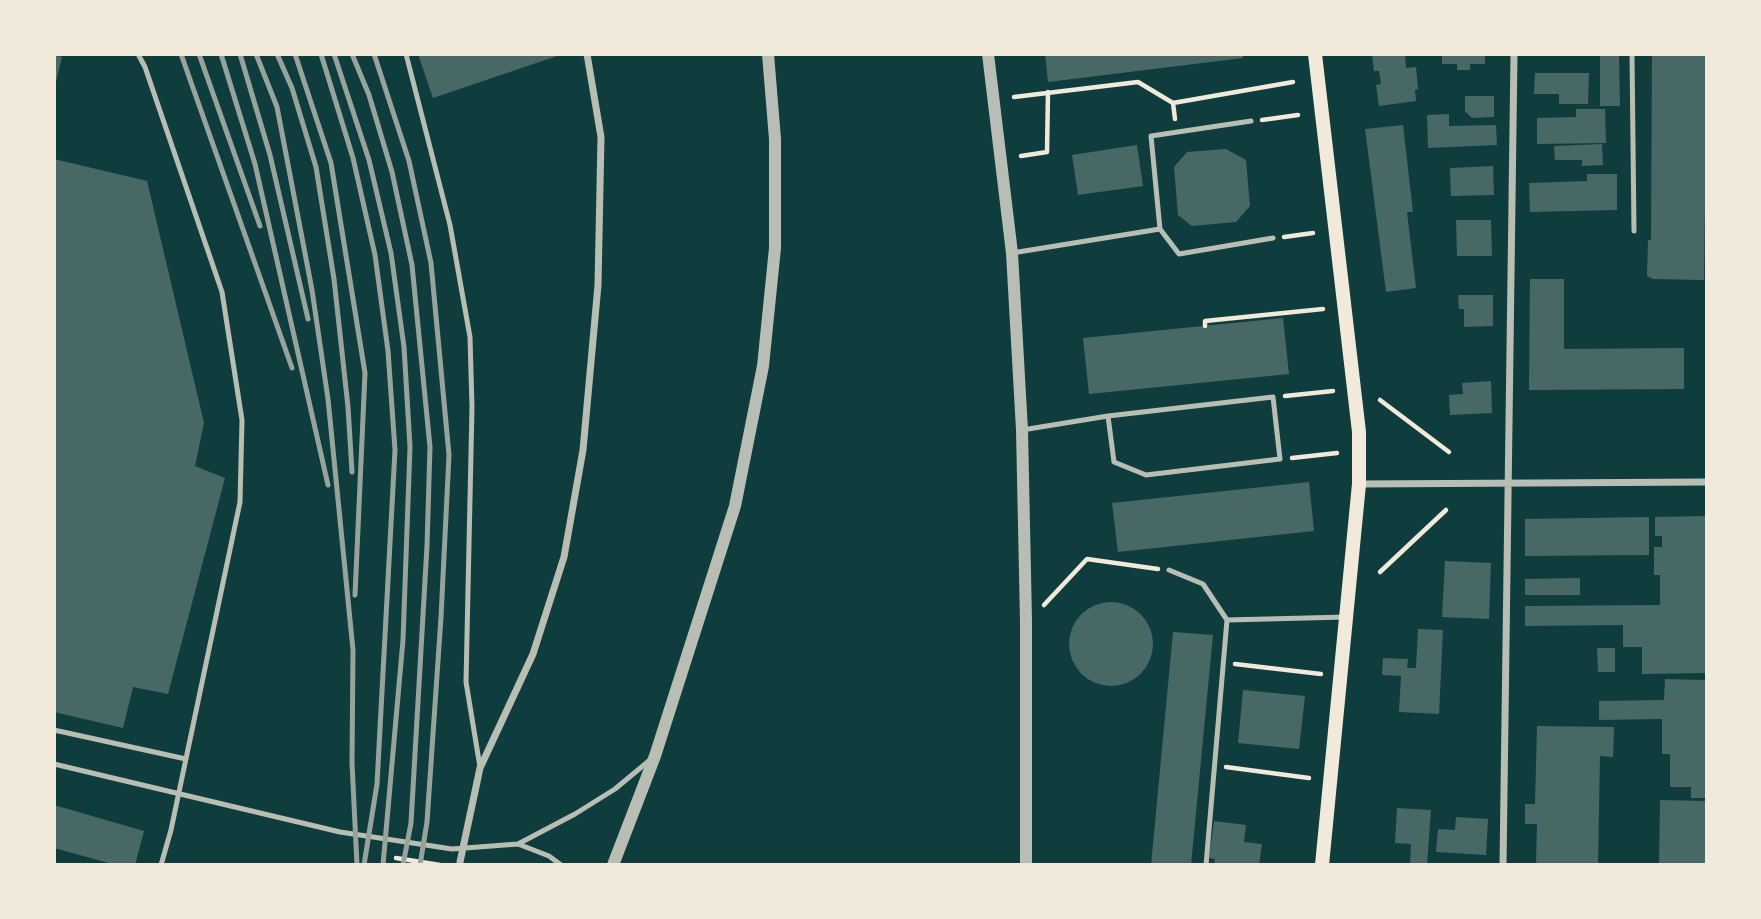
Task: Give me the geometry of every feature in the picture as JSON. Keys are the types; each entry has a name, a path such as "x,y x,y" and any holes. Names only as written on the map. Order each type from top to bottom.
{"main road":[{"path":"1315,54 1359,432 1359,484 1322,865"}],"street":[{"path":"460,862 480,768 533,654 564,557 583,450 598,285 601,137 587,54"},
{"path":"613,865 655,756 735,506 764,366 775,248 775,139 768,54"},
{"path":"988,54 1012,253 1022,430 1026,621 1026,865"},
{"path":"1503,865 1514,54"},
{"path":"1359,484 1707,482"}],"lane":[{"path":"138,54 145,67 222,292 242,420 240,502 161,865"},
{"path":"406,54 450,225 470,337 472,407 466,682 480,768"},
{"path":"1632,54 1634,231"},
{"path":"1251,121 1151,136 1160,229 1179,254 1273,239"},
{"path":"1012,253 1160,229"},
{"path":"1022,430 1108,416 1273,397 1280,459 1146,475 1114,462 1108,416"},
{"path":"1169,570 1203,584 1227,620 1206,865"},
{"path":"1227,620 1346,617"},
{"path":"54,730 186,759"},
{"path":"54,764 340,832 452,849 518,844 615,789 655,756"},
{"path":"518,844 549,856 561,865"}],"path":[{"path":"1014,97 1138,82 1173,103 1293,82"},
{"path":"1021,156 1046,152 1048,92"},
{"path":"1251,121 1298,115"},
{"path":"1273,239 1313,233"},
{"path":"1205,326 1205,321 1323,309"},
{"path":"1273,397 1333,391"},
{"path":"1380,400 1449,452"},
{"path":"1280,459 1337,453"},
{"path":"1380,572 1446,510"},
{"path":"1042,607 1087,559 1169,570"},
{"path":"1225,663 1321,674"},
{"path":"1215,765 1309,778"}],"building":[{"path":"418,54 560,54 560,55 433,98"},
{"path":"1045,54 1243,54 1243,58 1048,82"},
{"path":"1374,54 1405,54 1406,68 1416,67 1416,101 1379,106 1376,85 1381,84 1379,71 1374,71"},
{"path":"1442,54 1485,54 1485,64 1470,64 1470,70 1457,70 1457,64 1442,64"},
{"path":"1600,54 1619,54 1620,106 1600,106"},
{"path":"1652,54 1707,54 1704,280 1653,279 1647,276 1648,240 1651,240"},
{"path":"54,55 62,57 55,86 54,86"},
{"path":"1535,73 1589,73 1588,104 1559,104 1559,94 1534,94"},
{"path":"1465,96 1494,96 1494,117 1472,118 1465,111"},
{"path":"1576,109 1605,109 1606,143 1537,144 1537,118 1576,117"},
{"path":"1449,114 1449,126 1496,125 1497,145 1428,148 1427,115"},
{"path":"1403,125 1413,212 1407,212 1416,288 1386,292 1365,129"},
{"path":"1602,144 1603,165 1582,166 1582,160 1555,160 1554,146"},
{"path":"1137,145 1143,186 1078,195 1072,155"},
{"path":"1226,149 1246,160 1250,206 1236,222 1192,226 1178,215 1174,167 1187,152"},
{"path":"54,159 147,181 204,423 195,466 225,478 168,694 133,687 123,728 54,712"},
{"path":"1493,166 1494,195 1451,196 1450,168"},
{"path":"1587,174 1617,174 1617,210 1530,212 1529,183 1587,181"},
{"path":"1456,220 1491,220 1492,256 1457,256"},
{"path":"1530,279 1564,279 1564,349 1684,348 1684,389 1529,390"},
{"path":"1458,295 1493,295 1493,326 1464,327 1464,309 1459,309"},
{"path":"1283,318 1289,374 1089,394 1083,338"},
{"path":"1491,381 1492,413 1450,415 1449,395 1463,394 1462,383"},
{"path":"1309,482 1314,531 1118,552 1112,503"},
{"path":"1707,516 1707,673 1642,674 1642,647 1623,647 1623,625 1525,626 1525,606 1660,605 1660,575 1654,575 1654,547 1662,547 1662,536 1655,536 1655,517"},
{"path":"1649,517 1649,555 1525,556 1525,519"},
{"path":"1445,561 1491,563 1489,619 1442,617"},
{"path":"1580,578 1580,595 1525,595 1525,579"},
{"path":"1103,602 1119,602 1135,609 1146,620 1153,636 1150,660 1141,674 1119,686 1103,686 1087,679 1076,668 1069,652 1069,636 1076,620 1087,609"},
{"path":"1418,629 1443,630 1439,714 1399,712 1401,676 1382,675 1383,658 1408,659 1407,668 1416,668"},
{"path":"1173,632 1213,635 1191,865 1151,865"},
{"path":"1597,648 1615,648 1615,672 1598,672"},
{"path":"1665,679 1707,680 1707,798 1691,798 1691,787 1670,787 1670,754 1662,754 1662,719 1599,720 1599,701 1664,700"},
{"path":"1243,690 1305,696 1299,749 1238,743"},
{"path":"1537,726 1614,727 1613,757 1600,756 1598,865 1536,865 1537,824 1525,824 1525,804 1535,804"},
{"path":"1660,800 1707,801 1707,865 1659,865"},
{"path":"54,805 144,831 135,865 116,865 54,848"},
{"path":"1397,808 1431,810 1427,865 1410,865 1411,844 1395,843"},
{"path":"1456,817 1488,819 1486,855 1436,852 1438,829 1455,830"},
{"path":"1214,821 1246,825 1244,842 1262,844 1259,865 1214,865 1215,859 1209,858"}],"railway":[{"path":"181,54 292,368"},
{"path":"199,54 260,226"},
{"path":"221,54 255,164 328,485"},
{"path":"240,54 270,155 308,319"},
{"path":"256,54 277,107 312,290 328,399 353,650 352,763 357,865"},
{"path":"277,54 292,88 316,167 334,279 352,472"},
{"path":"295,54 331,163 365,373 355,595"},
{"path":"321,54 353,158 375,255 388,351 395,450 377,784 364,865"},
{"path":"334,54 369,160 391,253 404,347 410,447 403,640 383,865"},
{"path":"352,54 369,95 392,172 412,265 430,447 411,823 403,865"},
{"path":"374,54 409,161 431,263 449,455 427,822 420,865"}]}
